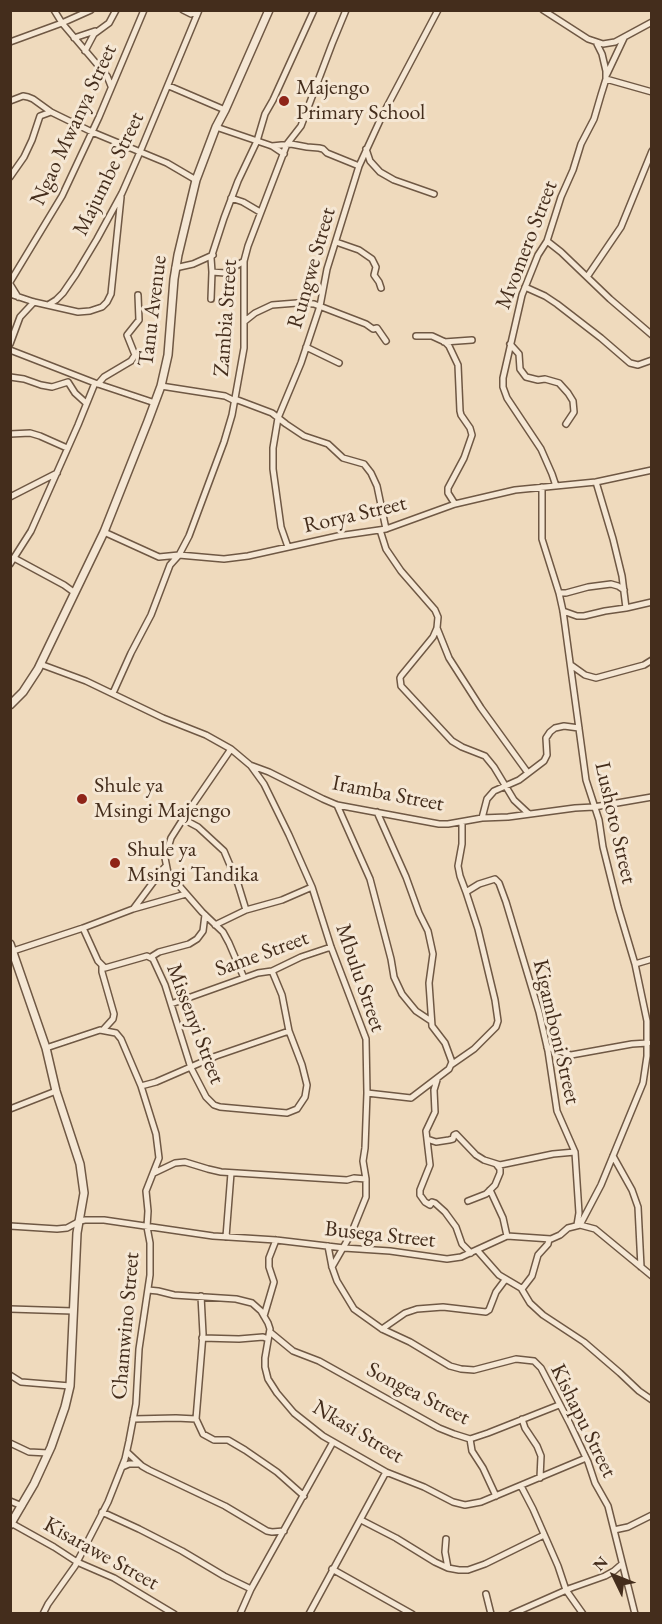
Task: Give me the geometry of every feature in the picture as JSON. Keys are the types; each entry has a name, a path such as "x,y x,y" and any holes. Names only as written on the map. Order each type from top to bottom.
{"street":[{"path":"54,10 106,76 111,86"},
{"path":"10,42 91,10"},
{"path":"74,38 96,31 110,22 116,10"},
{"name":"Ngao Mwanya Street","path":"10,283 54,211 92,132 144,10"},
{"path":"183,10 191,14 194,23"},
{"name":"Tanu Avenue","path":"10,705 23,692 40,664 75,593 104,532 155,403 168,355 176,268 196,180 216,127 269,10"},
{"path":"210,299 212,272 210,263 231,198 257,141 265,114 314,10"},
{"name":"Zambia Street","path":"113,693 151,615 168,569 189,536 224,442 232,415 244,348 244,261 249,241 287,144 301,126 346,10"},
{"name":"Rungwe Street","path":"288,547 281,527 273,470 273,448 278,418 290,392 320,306 327,269 359,165 438,10"},
{"path":"543,10 597,44 608,44 624,38 651,22"},
{"path":"191,14 199,11"},
{"name":"Majumbe Street","path":"48,306 63,293 76,274 122,193 199,11"},
{"path":"85,51 96,31"},
{"name":"Mvomero Street","path":"556,486 541,449 512,408 504,392 503,378 517,312 525,287 538,255 547,241 581,144 594,119 606,78 624,38"},
{"path":"597,44 602,54 606,78 651,92"},
{"path":"168,86 225,110"},
{"path":"10,101 23,96 33,99 51,112 92,132 168,163 196,180"},
{"path":"10,177 24,157 40,116 51,112"},
{"path":"216,127 272,146 284,154"},
{"path":"272,146 287,144 323,149 327,153 359,165"},
{"path":"366,149 370,160 380,172 394,180 434,194"},
{"path":"587,277 621,227 651,151"},
{"path":"10,294 48,306 78,312 102,307 111,294 122,193"},
{"path":"231,198 260,212"},
{"path":"547,241 651,335"},
{"path":"336,242 359,250 372,259 376,267 374,275 381,288"},
{"path":"176,268 193,264 213,255"},
{"path":"212,272 225,273 244,261"},
{"path":"10,283 18,297"},
{"path":"525,287 557,304 630,363 638,365 651,360"},
{"path":"75,593 64,585 12,561 31,531 86,403 97,383 131,361 135,355 127,335 139,320 138,295"},
{"path":"10,344 20,317 34,302"},
{"path":"245,321 255,313 273,305 297,303 320,306 374,329 377,328 386,341"},
{"path":"416,336 432,336 444,342 449,346 458,363 460,411 472,432 464,458 448,488 454,504"},
{"path":"444,342 472,340"},
{"path":"510,344 519,354 521,371 526,377 553,381 564,387 573,401 574,412 566,424"},
{"path":"306,347 339,363"},
{"path":"10,350 155,403"},
{"path":"10,377 52,387 68,382 75,393 86,403"},
{"path":"161,386 225,396 265,410 276,415 304,436 328,444 343,458 366,466 377,486 383,543 438,617 437,628 429,643 401,676 401,686 452,741 485,756 514,800 529,814"},
{"path":"10,434 30,433 67,448"},
{"name":"Rorya Street","path":"104,532 154,556 179,555 224,559 383,529 454,504 515,490 596,482 651,470"},
{"path":"10,497 57,473"},
{"path":"596,482 609,523 626,608"},
{"name":"Lushoto Street","path":"542,487 542,540 563,611 586,780 599,820 603,847 650,1029 643,1083 593,1203 578,1225"},
{"path":"559,593 611,584 624,590"},
{"path":"563,611 584,616 651,602"},
{"path":"437,628 449,658 481,708 528,773"},
{"path":"571,665 585,675 596,678 644,665 651,660"},
{"name":"Iramba Street","path":"40,664 113,693 163,718 206,735 231,749 250,765 337,805 439,824 594,807 651,797"},
{"path":"482,818 487,799 494,791 516,781 540,765 546,758 546,738 550,732 564,726 579,728"},
{"path":"231,749 183,819 168,846 165,858 168,873 223,932 244,978"},
{"name":"Mbulu Street","path":"250,765 264,784 312,887 331,947 366,1039 368,1093 363,1161 366,1179 365,1201 351,1234 332,1267"},
{"path":"337,805 370,879 394,977 402,994 411,1005 431,1021"},
{"path":"377,813 428,931 433,961 429,983 431,1021 434,1030 446,1044 452,1059 451,1065"},
{"path":"183,819 198,827 224,851 246,910"},
{"path":"368,1093 411,1098 474,1048 498,1023 495,1000 478,929 460,876 462,822"},
{"path":"133,909 166,866"},
{"name":"Kigamboni Street","path":"466,892 493,879 499,883 534,992 547,1047 557,1111 575,1152 578,1225"},
{"path":"215,925 246,910 282,900 312,887"},
{"path":"11,1524 48,1453 61,1422 70,1386 77,1233 84,1193 83,1175 56,1091 46,1048 12,948 83,928 133,909 186,894"},
{"path":"151,957 197,939 202,931 205,915"},
{"path":"46,1048 103,1030 111,1022 114,1014 102,966 83,928"},
{"name":"Same Street","path":"171,1004 260,972 273,970 331,947"},
{"name":"Missenyi Street","path":"102,966 107,968 143,957 151,957 161,975 191,1068 206,1097 214,1105 293,1112 303,1102 307,1085 273,970"},
{"path":"635,964 651,959"},
{"name":"Chamwino Street","path":"43,1614 77,1562 122,1467 136,1404 139,1349 150,1275 146,1191 159,1158 159,1150 141,1086 119,1036 103,1030"},
{"path":"141,1086 191,1068 216,1056 290,1031"},
{"path":"547,1047 571,1055 648,1043"},
{"path":"437,1078 434,1090 435,1112 426,1128 430,1165 420,1195 425,1202 430,1205 432,1202 435,1203 445,1212 458,1231 462,1244 474,1251 505,1280 522,1289 530,1303 550,1321 584,1342 651,1400"},
{"path":"10,1109 56,1091"},
{"path":"427,1139 436,1142 449,1140 456,1134 476,1155 500,1165 575,1152"},
{"path":"613,1156 632,1190 638,1208 641,1267"},
{"path":"154,1173 171,1164 182,1162 215,1172 347,1180 366,1179"},
{"path":"468,1201 490,1190 500,1177 500,1169 496,1164"},
{"path":"226,1237 231,1173"},
{"path":"490,1190 503,1218 507,1236"},
{"name":"Busega Street","path":"10,1226 66,1228 80,1221 104,1220 213,1236 390,1251 443,1259 456,1258 507,1236 549,1239"},
{"path":"522,1289 532,1276 538,1255 548,1244 549,1239 578,1225 595,1229 651,1276"},
{"path":"264,1316 273,1282 269,1258 276,1240"},
{"name":"Kishapu Street","path":"328,1246 337,1281 354,1309 382,1329 410,1342 450,1366 461,1369 474,1370 516,1359 534,1361 544,1373 608,1506 635,1614"},
{"path":"382,1329 405,1313 417,1309 443,1306 486,1312 505,1280"},
{"path":"148,1290 174,1295 244,1300 252,1304 264,1316"},
{"path":"201,1296 202,1338 196,1419 203,1434 214,1440 228,1440 245,1450 277,1472 304,1496"},
{"path":"10,1309 73,1311"},
{"name":"Nkasi Street","path":"264,1316 268,1323 269,1335 265,1358 268,1379 294,1413 311,1428 386,1472 424,1487 453,1502 465,1505 481,1502 586,1458"},
{"path":"202,1338 239,1339 269,1335"},
{"name":"Songea Street","path":"269,1335 293,1351 320,1361 439,1428 470,1439 559,1405"},
{"path":"10,1375 21,1382 70,1386"},
{"path":"133,1419 196,1419"},
{"path":"522,1419 541,1456 540,1478"},
{"path":"470,1439 472,1451 496,1496"},
{"path":"240,1614 251,1589 333,1442"},
{"path":"10,1443 29,1452 48,1453"},
{"path":"126,1452 139,1464 225,1506 261,1528 271,1532 284,1531"},
{"path":"122,1467 139,1464"},
{"path":"309,1614 386,1472"},
{"path":"521,1486 533,1509 566,1590 583,1614"},
{"path":"10,1501 22,1506"},
{"path":"102,1512 182,1551 251,1589"},
{"path":"614,1530 628,1527 651,1515"},
{"path":"361,1520 448,1568 459,1570 468,1570 485,1564 544,1535"},
{"name":"Kisarawe Street","path":"11,1524 77,1562 114,1578 171,1613"},
{"path":"271,1532 276,1545"},
{"path":"446,1539 448,1568"},
{"path":"512,1614 605,1576 622,1564"},
{"path":"332,1569 412,1614"},
{"path":"486,1594 491,1614"}],"place":[{"name":"Majengo Primary School","path":"284,101"},
{"name":"Shule ya Msingi Majengo","path":"82,799"},
{"name":"Shule ya Msingi Tandika","path":"115,863"}]}
